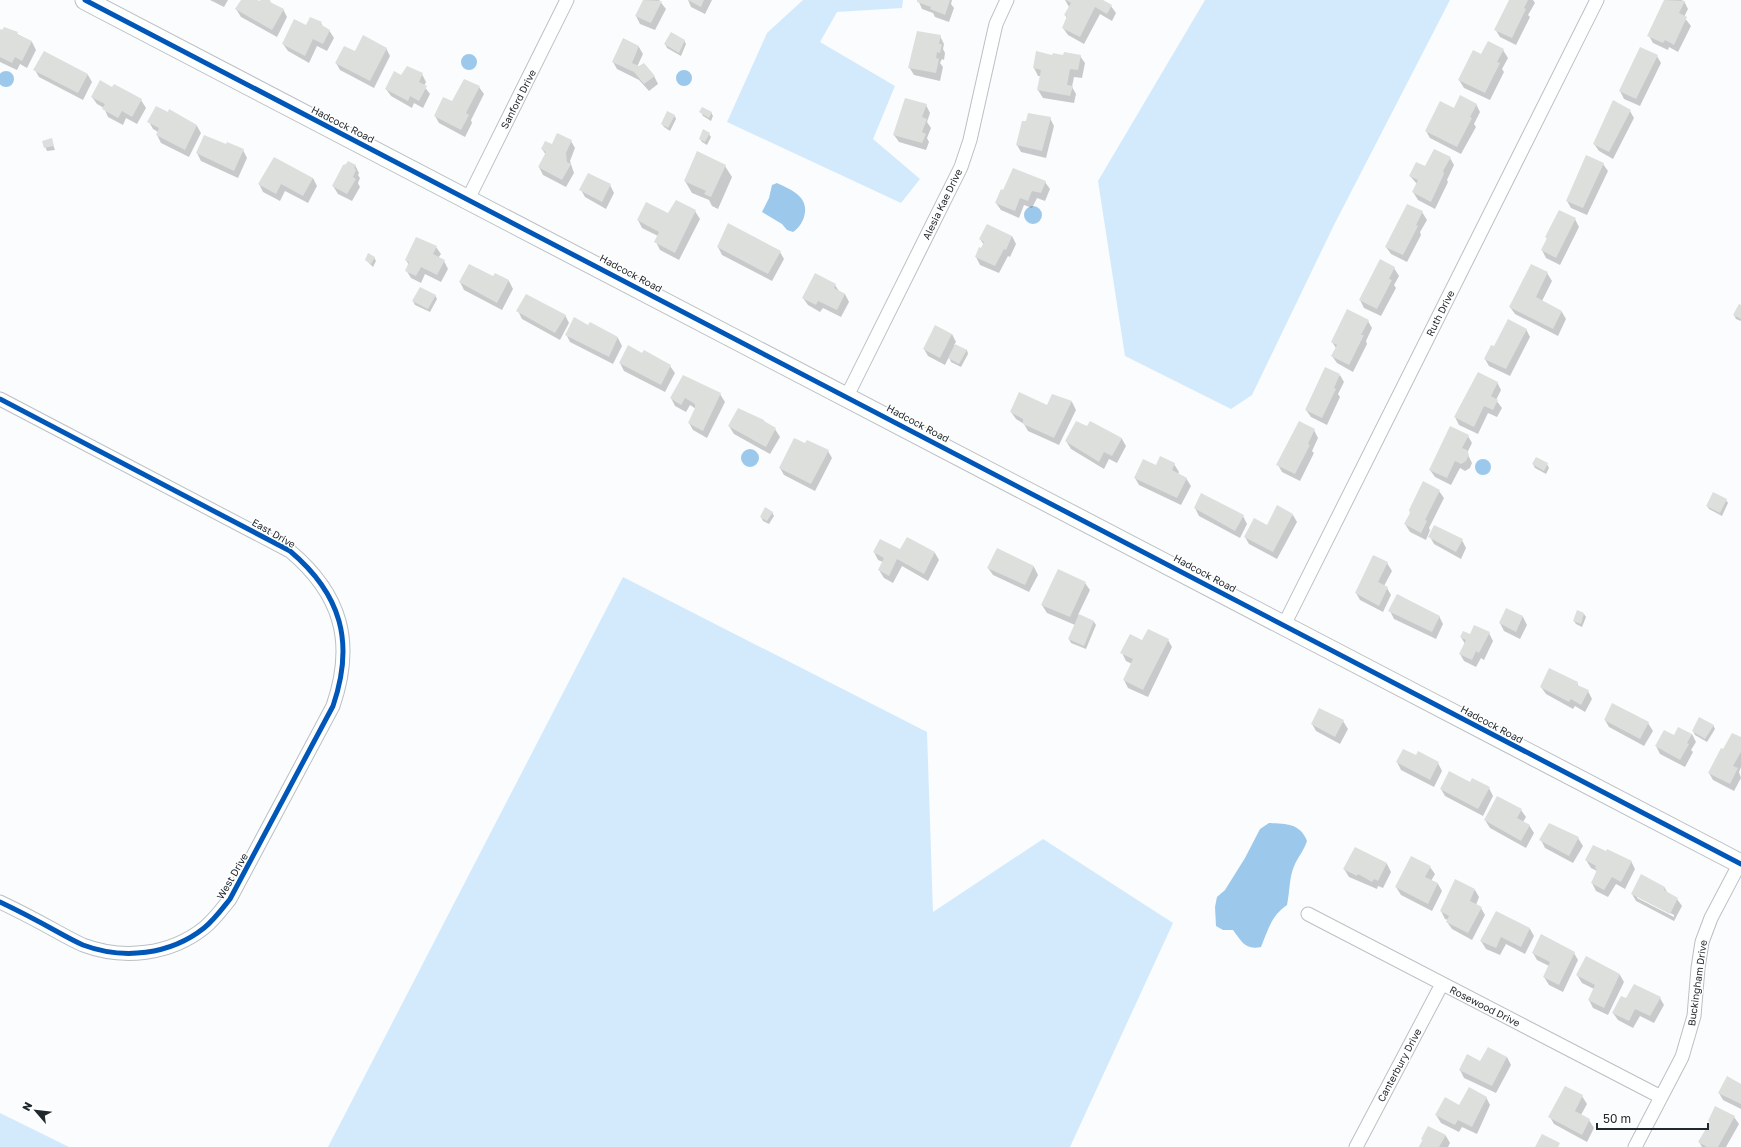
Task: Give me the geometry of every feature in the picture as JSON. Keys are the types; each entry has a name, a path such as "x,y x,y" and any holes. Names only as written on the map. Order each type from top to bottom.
{"street":[{"name":"Hadcock Road","path":"85,0 1740,863"},
{"name":"Sanford Drive","path":"468,199 567,0"},
{"name":"Alesia Kae Drive","path":"847,396 961,167 970,140 996,24 1007,0"},
{"name":"Ruth Drive","path":"1284,625 1596,0"},
{"name":"East Drive","path":"0,399 279,544 307,566 321,583 333,604 340,623 343,645 343,667 340,687 333,706 283,802"},
{"name":"West Drive","path":"0,902 82,945 102,951 125,954 146,953 167,948 186,940 218,916 230,899 283,802"},
{"name":"Buckingham Drive","path":"1635,1147 1682,1057 1691,1029 1696,1001 1699,957 1705,932 1740,863"},
{"name":"Rosewood Drive","path":"1308,914 1661,1097"},
{"name":"Canterbury Drive","path":"1356,1147 1442,984"}],"shaded area":[{"path":"803,0 903,0 902,8 837,12 820,42 895,86 873,139 920,179 901,203 727,122 767,33"},
{"path":"1205,0 1450,0 1334,225 1252,395 1231,409 1125,356 1098,181"},
{"path":"623,577 927,732 933,912 1043,839 1173,923 1070,1147 328,1147"},
{"path":"0,1113 69,1147 0,1147"}],"water":[{"path":"466,54 472,54 477,59 475,68 472,70 466,70 461,65 461,59"},
{"path":"681,70 687,70 692,75 690,84 687,86 681,86 676,81 676,75"},
{"path":"6,71 12,73 14,79 12,85 6,87 0,85 -2,79 0,73"},
{"path":"777,183 798,195 804,204 804,217 799,227 793,232 787,230 782,224 762,212 769,198 772,185"},
{"path":"1033,206 1039,209 1042,215 1039,221 1033,224 1027,221 1024,215 1027,209"},
{"path":"750,449 756,452 759,458 756,464 750,467 744,464 741,458 744,452"},
{"path":"1480,459 1486,459 1491,464 1489,473 1486,475 1480,475 1475,470 1475,464"},
{"path":"1269,823 1287,824 1292,826 1304,835 1307,841 1293,869 1287,905 1277,914 1268,929 1261,947 1256,948 1244,944 1233,930 1223,930 1216,926 1215,907 1217,897 1225,890 1245,858 1260,829"}],"building":[{"path":"241,0 270,0 270,2 284,9 272,30 235,9"},
{"path":"643,0 662,1 651,23 635,16"},
{"path":"688,0 704,0 701,7"},
{"path":"917,0 950,0 945,15 930,9 931,7 917,2"},
{"path":"1066,0 1103,0 1112,5 1107,14 1095,7 1080,37 1062,28 1067,16 1064,15 1071,3"},
{"path":"1509,0 1528,0 1524,8 1526,9 1512,38 1494,30"},
{"path":"1664,0 1685,1 1679,13 1687,17 1674,45 1665,40 1663,43 1647,36"},
{"path":"310,17 322,22 320,24 330,30 323,44 313,39 305,56 282,44 294,19 306,25"},
{"path":"4,27 18,32 17,34 32,41 22,61 15,57 12,63 0,57 0,29 2,30"},
{"path":"917,31 941,35 939,44 942,44 940,53 937,52 936,58 939,59 936,73 908,68"},
{"path":"671,32 685,40 679,53 664,44"},
{"path":"363,35 387,48 370,81 335,63 344,46 355,51"},
{"path":"623,38 639,46 632,63 639,66 644,63 655,76 644,84 634,72 612,62"},
{"path":"1488,41 1504,49 1497,62 1500,63 1485,93 1458,80 1473,50 1481,54"},
{"path":"1640,47 1658,55 1636,99 1619,91"},
{"path":"44,51 88,74 78,93 33,70"},
{"path":"1036,51 1052,55 1053,53 1063,55 1064,52 1081,55 1078,70 1070,69 1067,85 1073,86 1070,96 1037,90 1041,70 1033,68"},
{"path":"407,66 423,73 419,82 427,86 419,101 410,96 408,101 385,89 394,71 401,75"},
{"path":"464,79 480,86 466,113 469,115 461,130 434,116 443,97 452,101"},
{"path":"100,80 112,87 114,84 142,99 132,117 122,111 118,118 102,109 105,104 91,97"},
{"path":"1460,95 1477,104 1470,117 1472,118 1457,147 1425,131 1440,101 1454,108"},
{"path":"905,98 927,104 922,117 927,119 922,132 926,134 922,143 893,135"},
{"path":"1613,100 1631,110 1609,152 1593,144"},
{"path":"156,106 168,112 169,109 197,125 185,150 156,135 159,128 147,122"},
{"path":"702,107 712,112 709,118 699,112"},
{"path":"667,111 675,115 668,128 661,124"},
{"path":"1028,113 1051,117 1042,151 1016,145 1022,121 1026,121"},
{"path":"703,129 710,133 705,142 699,139"},
{"path":"557,133 572,140 566,153 567,162 571,164 562,180 538,167 546,152 541,149 545,141 552,144"},
{"path":"204,135 226,144 227,142 244,149 234,171 196,153"},
{"path":"52,138 54,146 44,148 42,141"},
{"path":"1434,149 1451,157 1443,171 1444,174 1431,202 1412,192 1418,180 1409,176 1416,162 1425,166"},
{"path":"697,151 726,165 711,197 704,194 706,191 684,181"},
{"path":"1586,155 1604,163 1583,208 1566,201"},
{"path":"274,157 313,178 303,196 281,184 276,194 258,184"},
{"path":"348,161 356,165 354,168 356,170 353,177 356,179 347,194 332,186 343,165"},
{"path":"1013,168 1046,181 1041,193 1032,191 1028,201 1020,198 1015,211 995,203"},
{"path":"588,173 611,184 602,202 579,190"},
{"path":"676,200 696,210 675,253 654,242 659,232 637,220 646,202 668,213"},
{"path":"1407,204 1423,211 1416,225 1418,226 1403,255 1385,247"},
{"path":"1559,210 1576,218 1556,258 1541,250 1547,238 1545,237"},
{"path":"728,223 781,251 768,274 717,247"},
{"path":"987,224 1012,236 1006,250 1004,249 995,266 975,257 979,247 981,248 984,242 979,239"},
{"path":"416,237 437,246 433,254 445,260 437,275 421,267 416,276 405,271 409,262 405,260"},
{"path":"368,253 375,257 371,264 365,260"},
{"path":"1380,259 1395,267 1389,279 1392,280 1377,309 1359,300"},
{"path":"469,264 493,276 495,273 509,280 497,303 459,282"},
{"path":"1531,264 1548,272 1536,297 1562,311 1553,329 1509,307"},
{"path":"815,273 836,284 834,288 845,294 837,310 818,301 816,305 802,298"},
{"path":"420,287 436,295 428,309 412,301"},
{"path":"526,294 566,315 555,333 516,311"},
{"path":"1739,304 1741,305 1741,319 1733,315"},
{"path":"1347,309 1369,320 1361,335 1364,335 1349,365 1331,356 1337,345 1331,342"},
{"path":"574,317 588,325 590,322 618,337 609,357 565,335"},
{"path":"1508,319 1527,329 1506,369 1484,359 1491,345 1494,346"},
{"path":"935,325 952,334 940,358 923,349"},
{"path":"955,344 967,350 959,364 948,358"},
{"path":"628,345 642,353 644,350 671,365 661,385 619,363"},
{"path":"1325,367 1340,374 1334,388 1336,389 1322,418 1305,410"},
{"path":"1478,372 1498,382 1491,396 1498,400 1493,410 1484,406 1474,427 1454,417"},
{"path":"683,375 721,393 703,431 688,423 695,408 695,404 685,398 681,405 670,398"},
{"path":"1019,392 1047,405 1052,394 1072,401 1054,438 1023,424 1023,419 1010,412"},
{"path":"738,408 764,420 776,428 766,447 728,426"},
{"path":"1076,421 1087,426 1090,421 1122,438 1112,456 1104,452 1099,462 1065,441"},
{"path":"1299,421 1315,429 1308,444 1310,445 1295,474 1276,465"},
{"path":"1450,426 1469,435 1462,448 1467,450 1469,455 1466,461 1461,464 1455,461 1447,478 1429,470"},
{"path":"794,438 805,443 807,440 829,450 811,484 779,468"},
{"path":"1160,456 1175,463 1172,470 1187,478 1177,498 1134,478 1143,459 1156,465"},
{"path":"1536,457 1548,463 1544,471 1532,464"},
{"path":"1423,481 1440,490 1425,520 1427,521 1421,533 1404,524"},
{"path":"1713,492 1727,499 1720,513 1706,506"},
{"path":"1201,493 1244,515 1235,531 1194,508"},
{"path":"1277,505 1293,514 1273,552 1244,537 1254,518 1267,525"},
{"path":"765,507 773,512 767,521 760,517"},
{"path":"1434,525 1463,539 1456,552 1428,537"},
{"path":"907,537 935,552 924,574 897,559 889,576 878,570 884,558 873,552 880,539 900,549"},
{"path":"997,548 1034,566 1025,585 987,568"},
{"path":"1373,555 1388,562 1378,582 1388,587 1379,606 1355,593"},
{"path":"1058,569 1086,582 1070,617 1041,605"},
{"path":"1397,594 1440,616 1432,632 1388,611"},
{"path":"1506,608 1523,616 1516,632 1499,623"},
{"path":"1577,610 1584,613 1581,624 1573,621"},
{"path":"1079,614 1094,621 1084,646 1068,639"},
{"path":"1474,625 1490,632 1479,653 1476,651 1472,660 1459,654 1466,640 1460,637 1463,631 1470,634"},
{"path":"1148,629 1169,639 1143,690 1123,680 1133,659 1120,653 1130,634 1142,640"},
{"path":"1549,668 1578,682 1577,685 1589,690 1581,705 1571,699 1569,702 1540,687"},
{"path":"1612,703 1649,722 1640,739 1604,720"},
{"path":"1319,708 1344,720 1335,737 1311,724"},
{"path":"1699,717 1714,725 1705,739 1692,731"},
{"path":"1678,727 1692,734 1687,743 1689,744 1680,760 1655,746 1664,730 1674,735"},
{"path":"1732,733 1741,737 1741,752 1733,766 1738,768 1730,784 1708,773 1721,748 1723,749"},
{"path":"1403,749 1416,755 1418,751 1439,762 1430,780 1396,762"},
{"path":"1449,771 1470,782 1472,778 1490,787 1478,809 1440,789"},
{"path":"1497,796 1522,809 1517,818 1530,825 1521,841 1484,820"},
{"path":"1549,823 1579,837 1569,856 1539,840"},
{"path":"1593,845 1606,851 1607,849 1632,861 1621,882 1612,877 1604,890 1591,883 1597,870 1595,868 1596,866 1585,860"},
{"path":"1355,847 1387,863 1378,881 1374,879 1372,882 1358,874 1357,876 1343,869"},
{"path":"1411,856 1431,866 1425,877 1438,883 1428,904 1395,887"},
{"path":"1641,874 1665,887 1664,890 1678,898 1670,914 1631,894"},
{"path":"1455,879 1475,889 1470,901 1482,907 1468,933 1446,922 1449,916 1440,911"},
{"path":"1496,911 1530,928 1521,947 1501,937 1496,948 1480,941"},
{"path":"1541,934 1575,952 1559,985 1543,977 1550,962 1532,953"},
{"path":"1586,956 1620,974 1604,1008 1588,1000 1595,985 1576,975"},
{"path":"1634,984 1661,997 1650,1016 1635,1009 1629,1021 1612,1013 1621,996 1626,998"},
{"path":"1488,1047 1507,1057 1492,1086 1459,1070 1467,1054 1480,1061"},
{"path":"1727,1076 1741,1084 1741,1104 1718,1093"},
{"path":"1565,1086 1583,1095 1575,1111 1590,1119 1582,1135 1548,1117"},
{"path":"1469,1087 1487,1097 1472,1127 1458,1120 1455,1125 1435,1115 1445,1097 1459,1105"},
{"path":"1715,1106 1735,1116 1718,1147 1707,1147 1698,1142 1710,1122 1708,1121"},
{"path":"1428,1126 1446,1135 1439,1147 1419,1147 1423,1140 1421,1139"},
{"path":"1542,1134 1560,1143 1558,1147 1535,1147"}],"cycle path":[{"path":"85,0 1741,864"},
{"path":"0,399 290,551 307,567 321,584 332,602 339,621 343,640 343,661 340,683 333,706 230,899 215,918 204,928 191,937 161,949 130,953 98,950 83,945 0,902"}]}
